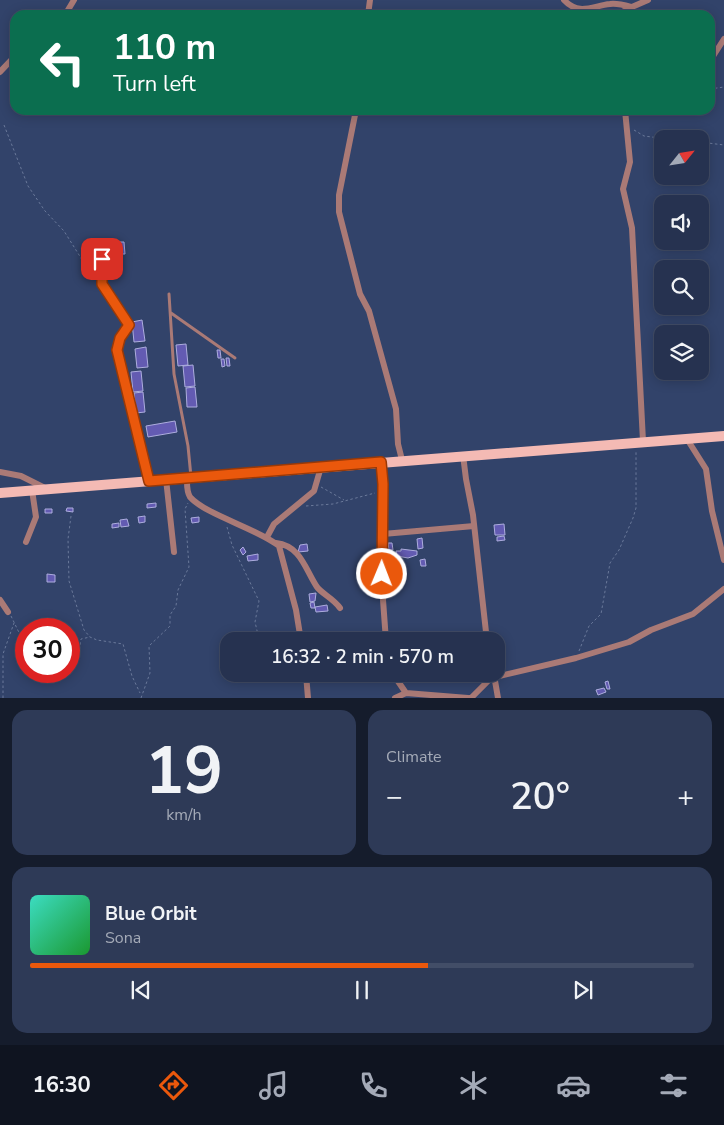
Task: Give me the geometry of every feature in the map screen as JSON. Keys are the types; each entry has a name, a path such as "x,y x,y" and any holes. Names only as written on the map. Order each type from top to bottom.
{"main road":[{"path":"0,493 463,455 724,436"}],"street":[{"path":"564,0 579,10 610,4 631,6"},
{"path":"627,10 631,6 648,0"},
{"path":"715,53 724,39"},
{"path":"0,72 10,61"},
{"path":"355,115 339,195 339,212 360,294 369,311 396,409 399,452 402,460"},
{"path":"625,115 630,162 623,189 632,228 641,441"},
{"path":"687,439 706,469 712,511 724,560"},
{"path":"463,455 474,526 486,632"},
{"path":"381,462 382,586 386,632"},
{"path":"267,537 274,524 314,491 321,467"},
{"path":"0,472 21,476 47,489"},
{"path":"190,478 187,482 187,488 192,498 200,505 276,543 290,546 300,556 318,588 331,597 340,608"},
{"path":"166,480 174,552"},
{"path":"26,542 36,517 32,490"},
{"path":"383,534 474,526"},
{"path":"276,543 283,555 300,632"},
{"path":"505,673 610,649 690,615 724,589"},
{"path":"0,600 8,612"},
{"path":"307,682 308,698"},
{"path":"398,682 406,694"},
{"path":"395,698 406,694 470,698 487,682"},
{"path":"495,682 498,698"}],"lane":[{"path":"102,259 103,285 129,325 120,338 117,350 149,481"},
{"path":"169,294 174,374 188,446 190,478"},
{"path":"170,312 235,358"}],"path":[{"path":"625,124 640,135 654,137"},
{"path":"4,126 28,186 45,211 64,230 86,266 103,285"},
{"path":"709,143 724,145"},
{"path":"576,658 589,626 602,614 610,563 622,544 633,518 636,502 635,457 641,441"},
{"path":"316,484 344,500"},
{"path":"298,506 323,506 364,494 382,492"},
{"path":"141,698 150,673 150,646 170,626 170,615 176,606 177,593 189,567 185,509 192,498"},
{"path":"70,516 68,548 69,581 84,630 90,637"},
{"path":"224,517 232,545 259,600 255,622 257,632"},
{"path":"3,698 4,648 14,623 8,612"},
{"path":"80,654 81,639 90,637 123,644 132,676 141,694"}],"building":[{"path":"124,242 125,254 113,254 113,244"},
{"path":"102,244 103,254 91,255 90,246"},
{"path":"142,320 145,341 134,342 132,322"},
{"path":"186,344 188,365 178,366 176,345"},
{"path":"146,347 148,367 137,368 135,349"},
{"path":"217,350 220,350 221,358 218,358"},
{"path":"226,358 229,358 230,366 227,366"},
{"path":"221,359 224,359 225,366 222,367"},
{"path":"193,365 195,386 185,387 183,366"},
{"path":"141,371 143,391 133,392 131,372"},
{"path":"195,387 197,407 187,407 186,388"},
{"path":"143,392 145,412 136,413 134,393"},
{"path":"175,421 177,432 148,437 146,426"},
{"path":"156,503 156,507 147,508 147,504"},
{"path":"67,508 73,508 73,512 66,511"},
{"path":"45,509 52,509 52,513 45,513"},
{"path":"145,516 145,522 139,523 138,517"},
{"path":"199,517 199,522 192,523 191,518"},
{"path":"127,519 129,526 121,527 120,520"},
{"path":"119,523 119,527 112,528 112,524"},
{"path":"504,524 505,535 495,535 494,525"},
{"path":"504,536 505,540 497,541 497,537"},
{"path":"422,538 423,548 418,549 417,539"},
{"path":"388,543 392,543 393,550 389,550"},
{"path":"307,544 308,551 298,552 300,545"},
{"path":"243,547 246,552 243,555 240,550"},
{"path":"401,549 417,551 417,555 408,558 397,556 396,551 401,551"},
{"path":"258,554 258,560 248,561 247,556"},
{"path":"425,559 426,566 421,566 420,560"},
{"path":"47,574 55,575 55,582 47,582"},
{"path":"316,593 315,601 310,602 309,594"},
{"path":"314,602 315,608 311,608 310,603"},
{"path":"327,605 328,611 316,612 315,607"},
{"path":"608,681 610,689 607,689 605,682"},
{"path":"604,688 606,692 598,695 596,690"}],"route":[{"path":"102,259 102,284 129,325 117,343 117,350 149,481 381,462 383,484 381,514 383,534 382,574"}]}
